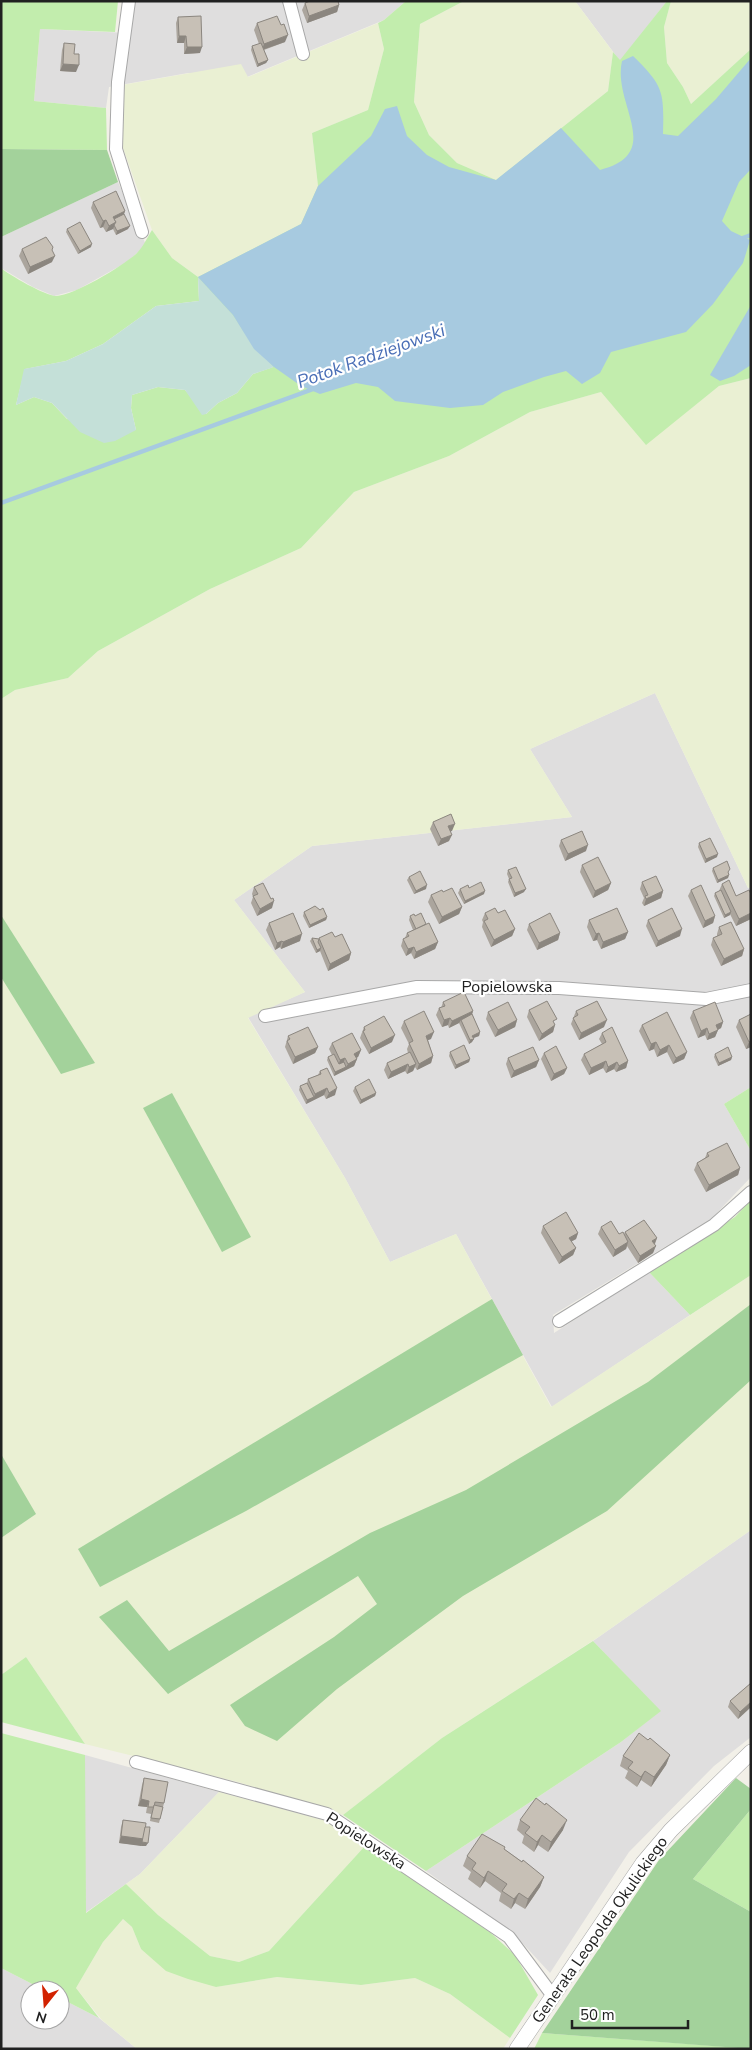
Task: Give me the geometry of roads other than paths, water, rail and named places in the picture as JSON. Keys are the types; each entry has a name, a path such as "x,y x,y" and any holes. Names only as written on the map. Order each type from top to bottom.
{"street":[{"path":"129,1 118,82 116,149 142,232"},
{"path":"289,1 303,54"},
{"name":"Popielowska","path":"265,1016 417,987 559,988 706,999 751,990"},
{"path":"559,1321 714,1225 751,1192"},
{"name":"Generała Leopolda Okulickiego","path":"517,2049 650,1855 681,1820 751,1752"},
{"name":"Popielowska","path":"136,1762 327,1814 509,1937 553,1996"}],"water":[{"path":"633,56 651,75 660,90 663,108 663,134 678,136 716,99 751,58 751,169 739,182 722,221 731,231 750,240 743,263 713,304 686,332 611,352 600,373 582,384 566,371 503,392 483,405 450,408 395,401 378,387 356,383 320,394 301,386 274,367 254,349 233,315 198,277 301,224 318,186 371,136 385,109 397,106 407,136 427,155 449,167 496,180 561,128 600,170 619,162 630,152 633,139 632,125 621,77 622,61"},
{"path":"751,305 751,365 734,376 720,381 710,375"}],"waterway":[{"name":"Potok Radziejowski","path":"740,239 751,235"},
{"name":"Potok Radziejowski","path":"1,503 316,388"}]}
